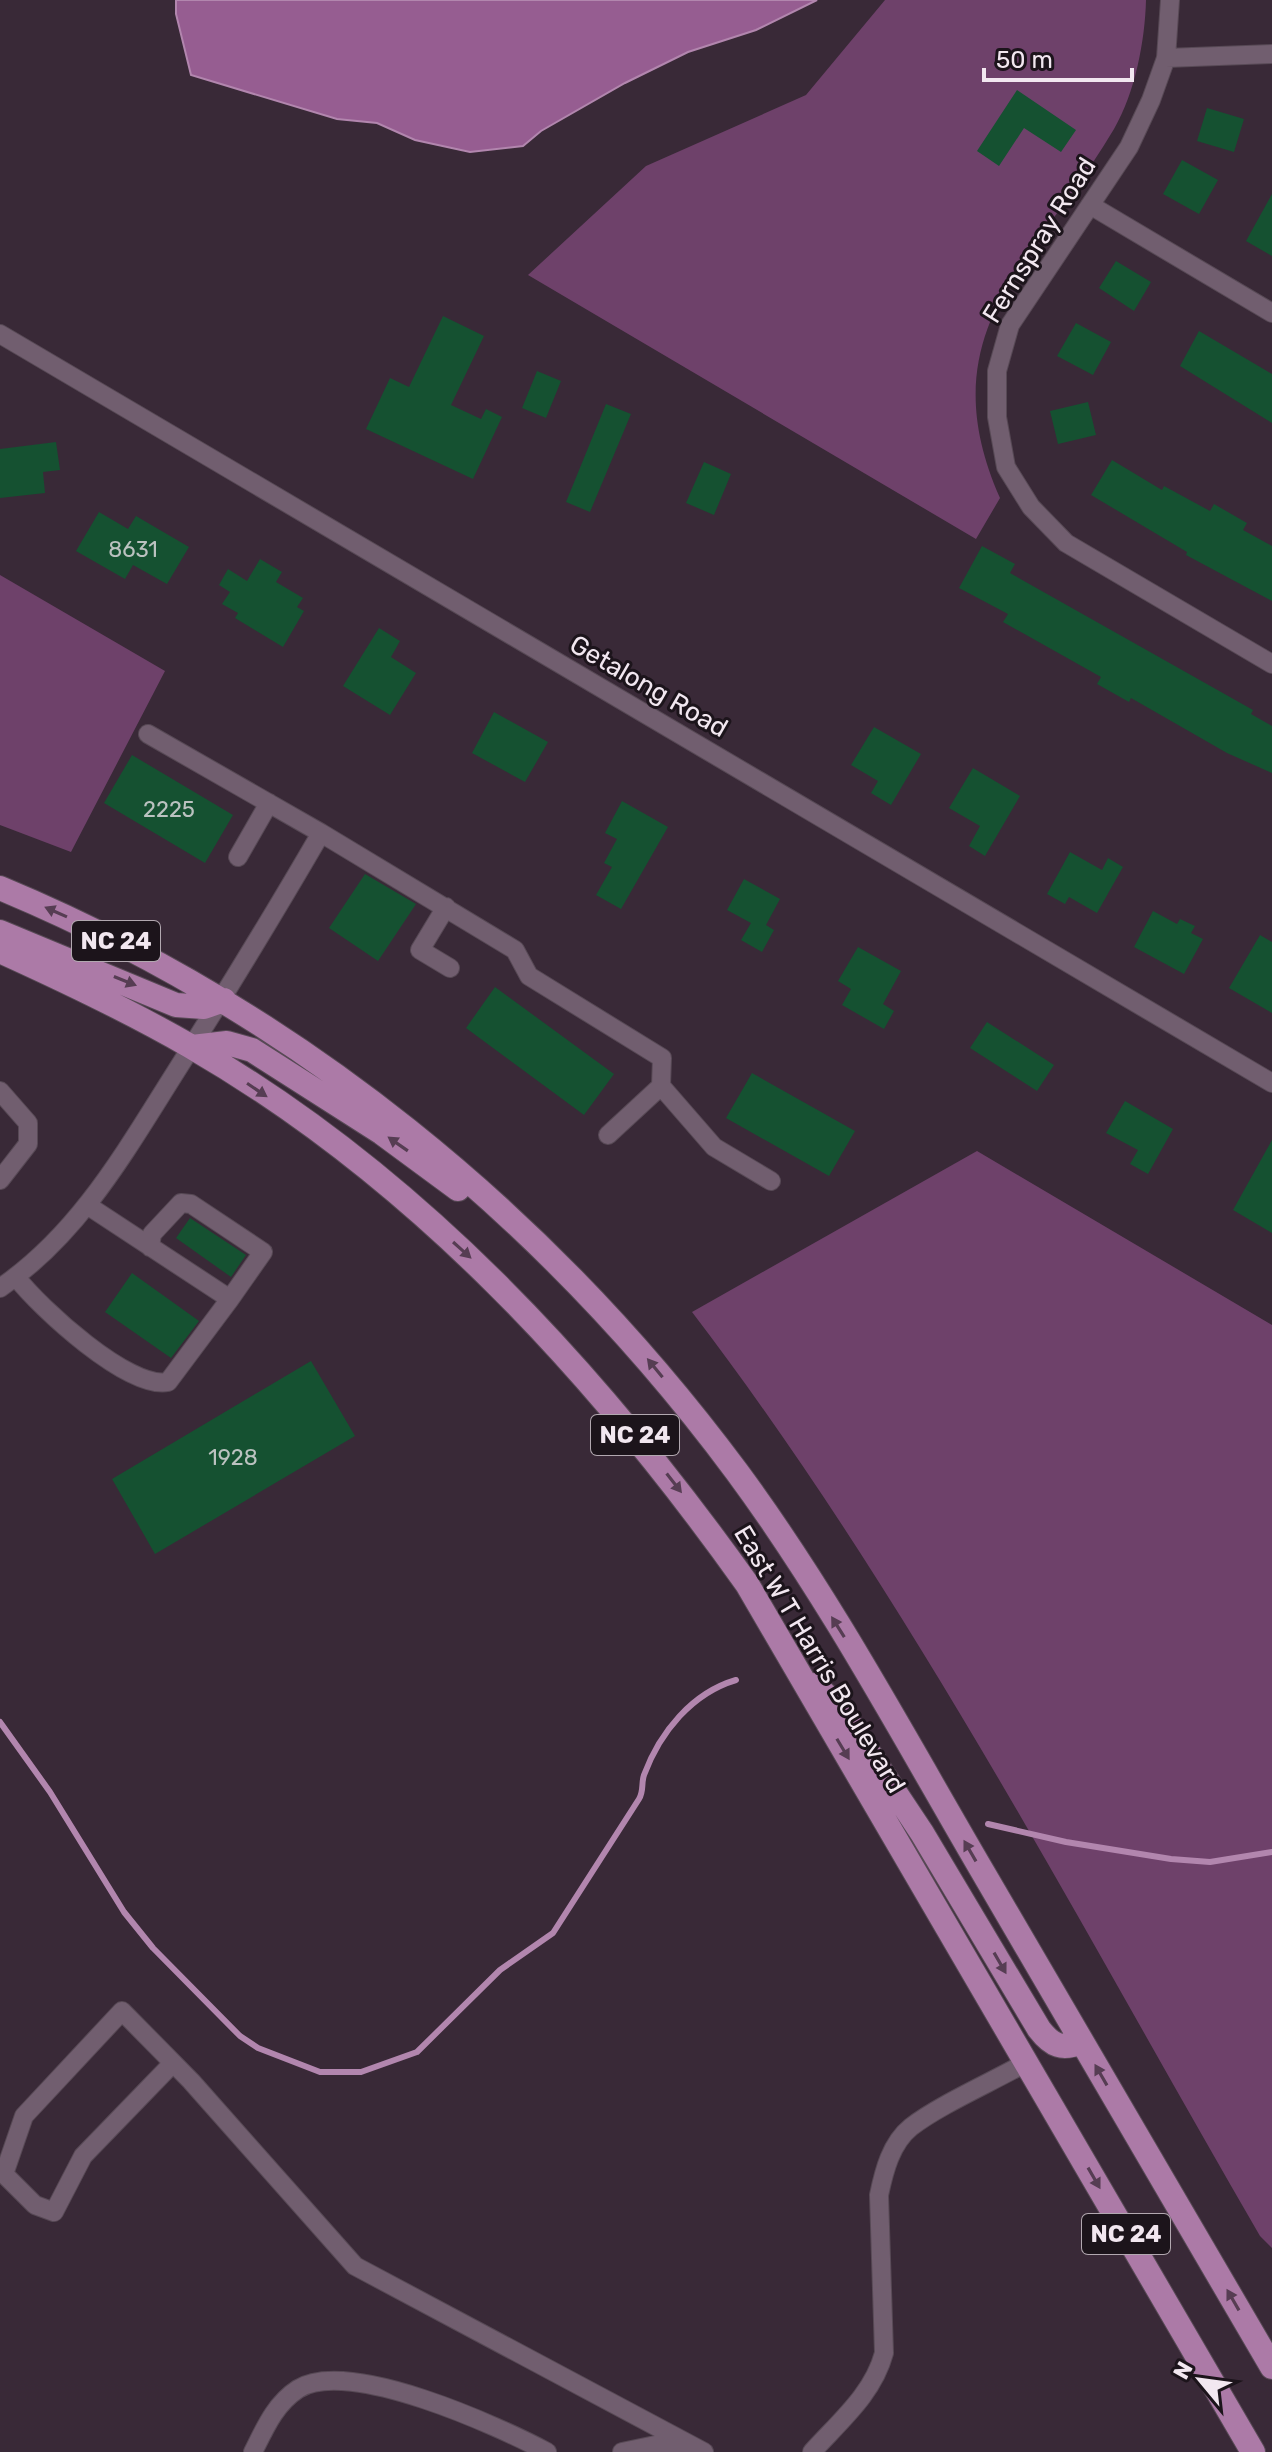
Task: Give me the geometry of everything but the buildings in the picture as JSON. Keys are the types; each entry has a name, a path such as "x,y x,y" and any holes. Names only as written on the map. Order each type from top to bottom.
{"main road":[{"name":"East W T Harris Boulevard","path":"0,888 91,928 224,1000 285,1039 408,1128 474,1182 551,1256 652,1364 770,1519 865,1670 1272,2367"},
{"path":"0,932 176,1005 204,1007 224,1000"},
{"name":"East W T Harris Boulevard","path":"0,951 62,979 192,1047 309,1125 392,1189 522,1308 607,1401 685,1497 747,1584 1253,2452"},
{"path":"192,1047 227,1043 252,1050 394,1142 551,1256"},
{"path":"798,1670 839,1708 922,1833 1044,2036 1061,2047 1082,2042"}],"street":[{"name":"Fernspray Road","path":"1170,0 1166,58 1129,147 1010,325 997,371 997,417 1006,467 1031,507 1066,543 1272,664"},
{"path":"1166,58 1272,54"},
{"path":"1090,205 1272,313"},
{"name":"Getalong Road","path":"0,334 1272,1083"},
{"path":"148,734 321,833 515,950 529,976 662,1058 661,1086 714,1147 771,1181"},
{"path":"238,857 269,803"},
{"path":"150,1247 152,1234 181,1203 191,1204 263,1252 168,1382 157,1385 140,1379 79,1337 30,1296 8,1282 47,1252 108,1179 224,1000 321,833"},
{"path":"446,907 420,950 450,968"},
{"path":"608,1135 661,1086"},
{"path":"0,1091 28,1123 28,1144 0,1180"},
{"path":"87,1205 230,1299"},
{"path":"173,2063 83,2156 54,2212 35,2205 4,2174 24,2116 122,2011 173,2063 355,2266 701,2449"},
{"path":"812,2452 863,2397 878,2376 884,2353 879,2195 884,2171 894,2149 910,2128 1027,2062"},
{"path":"253,2452 277,2406 301,2386 337,2381 418,2395 547,2452"},
{"path":"622,2452 665,2443 701,2449"}],"shaded area":[{"path":"176,0 817,0 756,30 688,52 625,83 541,131 523,146 470,152 415,140 377,123 337,119 191,75 176,14"},
{"path":"885,0 1146,0 1138,66 1121,115 1084,176 1000,300 983,342 976,388 980,439 1000,498 976,539 528,275 646,166 806,95"},
{"path":"0,575 165,671 71,852 0,825"},
{"path":"977,1151 1272,1325 1272,2248 1260,2236 920,1648 772,1421 692,1312"}],"waterway":[{"path":"0,1722 50,1792 124,1912 153,1948 240,2036 258,2048 320,2072 361,2072 417,2052 500,1970 553,1933 639,1799 644,1775 669,1729 705,1694 736,1680"},
{"path":"988,1824 1066,1842 1171,1859 1210,1862 1272,1852"}]}
